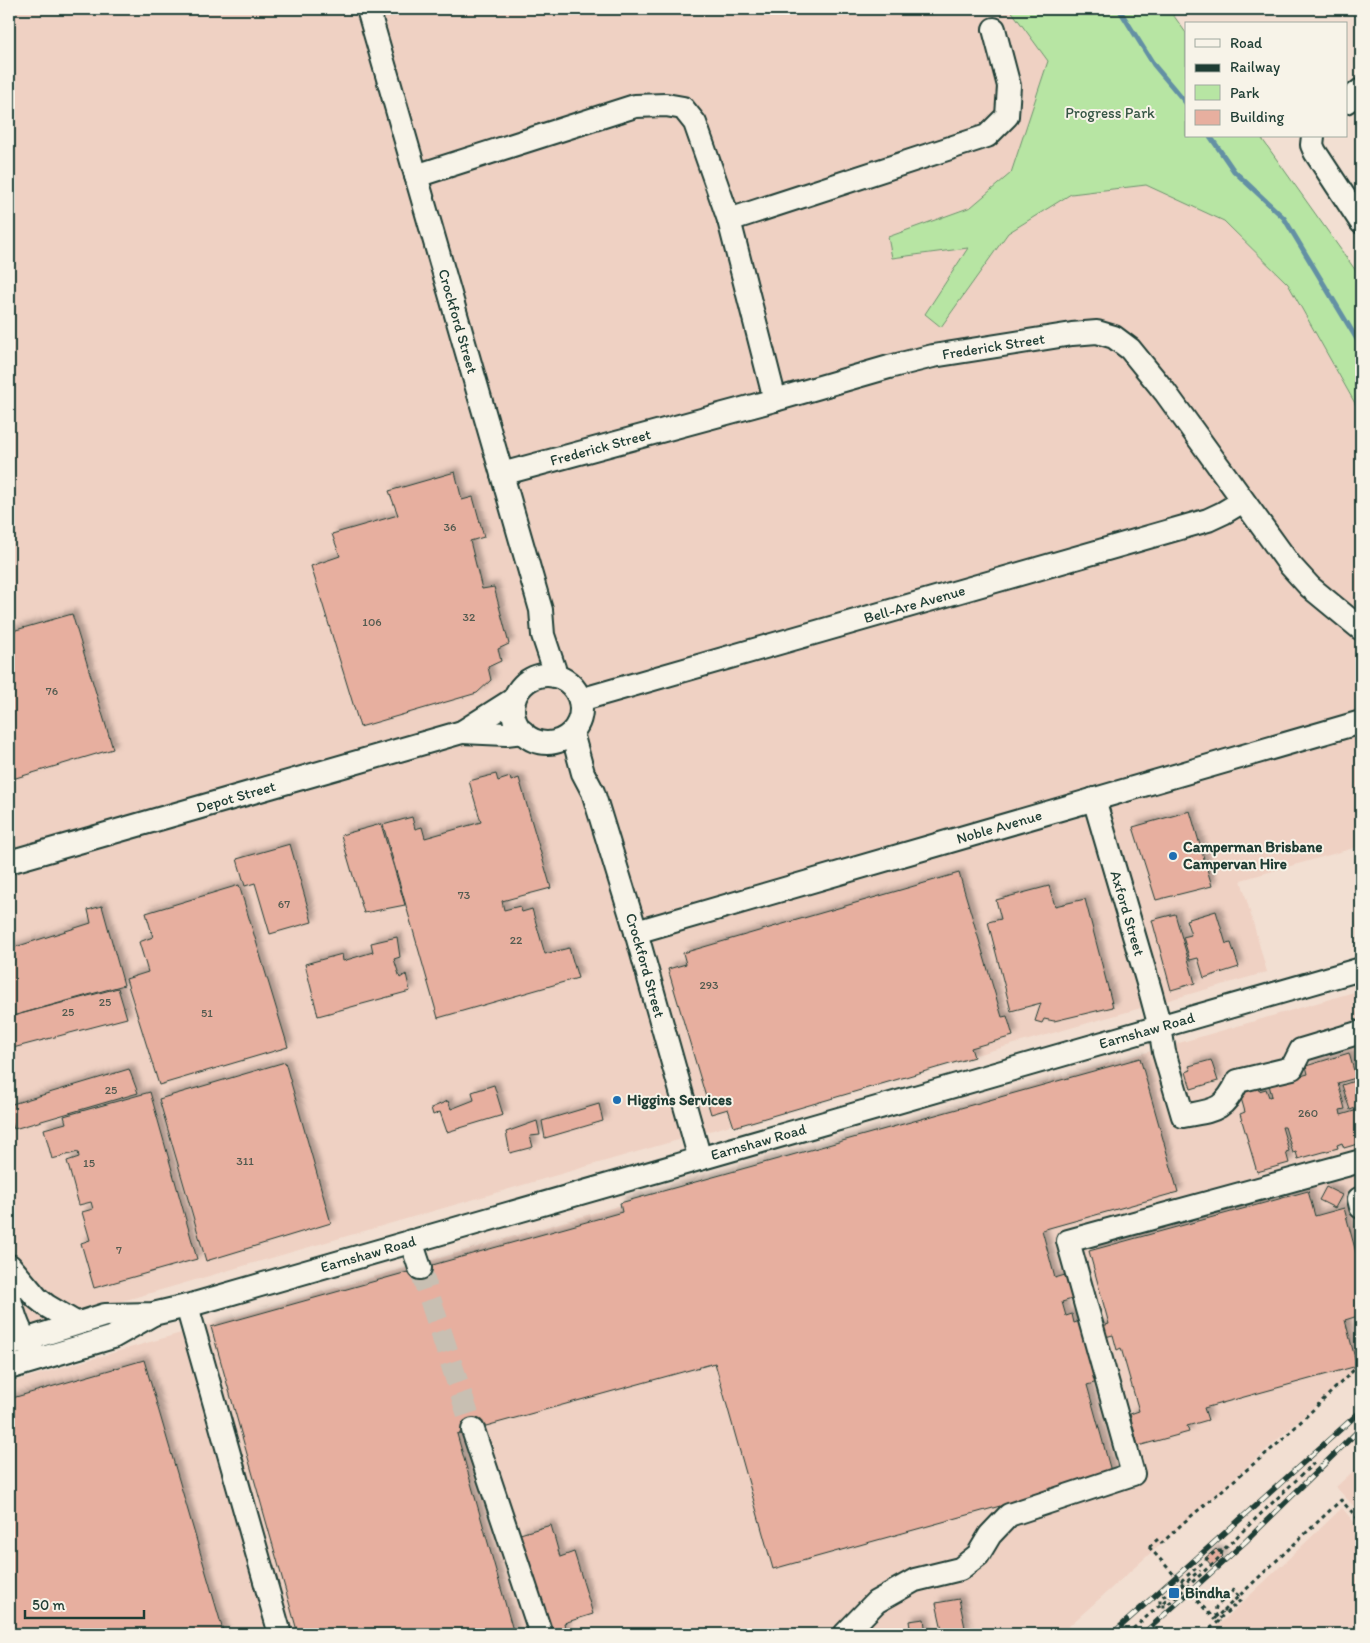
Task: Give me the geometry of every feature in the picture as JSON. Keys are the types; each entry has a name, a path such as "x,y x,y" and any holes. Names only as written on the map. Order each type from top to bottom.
{"street":[{"name":"Crockford Street","path":"368,9 541,610 543,635 555,676"},
{"path":"729,220 986,136 1007,116 1009,86 994,29"},
{"path":"1348,100 1361,90"},
{"path":"416,176 634,106 666,104 683,108 695,123 729,220 775,400"},
{"path":"1313,138 1312,146 1315,152 1361,222"},
{"name":"Frederick Street","path":"502,474 933,356 1072,334 1097,332 1123,342 1130,349 1165,392 1299,576 1361,629"},
{"name":"Bell-Are Avenue","path":"580,700 1208,520 1243,501"},
{"name":"Crockford Street","path":"530,680 535,653 543,635"},
{"path":"546,675 555,676 564,679 576,691 580,700 580,717 572,733 564,739 546,743 529,738 523,732 514,717 514,699 523,684 530,680 546,675"},
{"name":"Depot Street","path":"9,862 462,732 514,699"},
{"name":"Noble Avenue","path":"636,932 1361,722"},
{"name":"Depot Street","path":"462,732 506,734 523,732"},
{"name":"Crockford Street","path":"572,733 583,773 593,792 636,932 700,1159"},
{"name":"Crockford Street","path":"546,743 567,763 583,773"},
{"name":"Axford Street","path":"1094,800 1160,1027 1164,1052 1183,1116 1215,1110 1230,1097 1238,1081 1292,1068 1301,1050 1361,1032"},
{"name":"Earnshaw Road","path":"17,1343 105,1315 153,1314 186,1306 1361,969"},
{"path":"845,1634 876,1602 915,1580 960,1569 978,1555 990,1535 1009,1515 1133,1474 1068,1241 1361,1161"},
{"path":"1361,1199 1359,1199 1361,1207"},
{"path":"411,1241 420,1268"},
{"path":"9,1270 47,1306 76,1323"},
{"path":"9,1295 17,1343 38,1360"},
{"path":"186,1306 280,1634"},
{"name":"Earnshaw Road","path":"9,1368 113,1337 153,1314"},
{"path":"473,1430 541,1634"}],"path":[{"path":"1361,1363 1282,1441 1183,1522 1162,1543 1158,1539 1148,1547 1214,1619 1342,1500 1361,1522"},
{"path":"1160,1606 1166,1606 1206,1570 1221,1556 1222,1551 1314,1463"},
{"path":"1160,1606 1160,1600 1216,1551 1222,1551"},
{"path":"1127,1634 1200,1570 1201,1565"},
{"path":"1200,1570 1206,1570"},
{"path":"1204,1634 1241,1600 1234,1590 1216,1607 1214,1613 1219,1619"}],"shaded area":[{"path":"9,9 1010,9 1048,61 1011,173 971,207 888,237 893,258 969,248 925,314 941,327 1008,233 1071,194 1146,185 1224,221 1288,284 1361,414 1361,846 1241,880 1267,972 9,1334"},
{"path":"1361,990 1361,1365 1060,1634 9,1634 9,1383"},
{"path":"1361,1464 1361,1514 1336,1487"},
{"path":"1342,1508 1361,1530 1361,1634 1209,1634"}],"green space":[{"name":"Progress Park","path":"1010,9 1169,9 1185,32 1185,138 1261,138 1361,278 1361,414 1288,284 1224,221 1146,185 1071,194 1008,233 941,327 925,314 968,248 892,258 888,237 971,207 1011,173 1048,61"}],"building":[{"path":"455,472 462,500 473,497 484,537 470,541 482,589 494,587 509,644 498,649 501,661 488,667 491,680 477,693 360,727 311,566 340,556 332,534 398,515 389,491"},
{"path":"72,614 113,749 9,780 9,632"},
{"path":"496,774 498,781 510,777 511,781 519,778 551,888 502,901 504,910 520,906 522,912 532,909 545,954 569,948 578,978 438,1018 383,825 412,817 415,829 422,827 425,838 481,822 469,781"},
{"name":"Camperman Brisbane Campervan Hire","path":"1190,811 1212,886 1156,900 1133,827"},
{"path":"381,824 405,905 364,913 341,835"},
{"path":"290,844 312,922 270,934 255,883 245,886 237,859"},
{"path":"959,873 1002,1017 1007,1016 1013,1036 971,1048 974,1057 734,1127 728,1109 711,1114 668,969 686,964 683,953"},
{"path":"239,885 288,1047 159,1085 126,979 148,972 139,942 153,937 146,913"},
{"path":"1049,886 1055,906 1085,899 1113,1007 1054,1021 1044,1019 1042,1023 1035,1021 1041,1003 1011,1011 988,922 1001,919 996,900"},
{"path":"102,906 124,985 9,1017 9,949 91,923 88,910"},
{"path":"1216,911 1226,944 1231,943 1239,967 1204,978 1198,958 1190,960 1183,937 1191,935 1186,920"},
{"path":"1175,914 1195,983 1171,990 1152,920"},
{"path":"397,937 400,957 394,959 400,978 406,974 410,991 318,1016 305,964 342,954 343,961 373,952 371,943"},
{"path":"118,988 127,1018 9,1049 9,1017"},
{"path":"1349,1053 1356,1078 1338,1083 1345,1109 1340,1110 1341,1115 1361,1109 1361,1143 1344,1148 1342,1143 1337,1145 1338,1148 1298,1159 1296,1152 1293,1153 1285,1127 1282,1127 1289,1151 1286,1152 1289,1163 1257,1172 1240,1114 1245,1112 1239,1091 1258,1086 1259,1091 1266,1089 1269,1097 1272,1096 1269,1085 1308,1074 1306,1066"},
{"path":"1140,1058 1178,1192 1042,1230 1055,1278 1065,1275 1072,1299 1062,1302 1066,1316 1072,1314 1074,1323 1083,1320 1101,1381 1087,1385 1112,1475 773,1569 715,1363 457,1434 514,1634 298,1634 211,1327 622,1212 620,1203"},
{"path":"1211,1060 1218,1081 1191,1089 1186,1072 1191,1070 1189,1066"},
{"path":"285,1062 331,1223 206,1261 159,1099"},
{"path":"129,1069 138,1093 14,1129 9,1114 9,1105"},
{"path":"1361,1079 1361,1106 1350,1110 1342,1085"},
{"path":"494,1085 503,1115 447,1132 440,1112 433,1115 431,1108 448,1101 451,1109 474,1100 472,1092"},
{"path":"150,1092 197,1259 94,1288 81,1243 90,1240 82,1212 93,1209 91,1202 79,1205 67,1161 79,1157 78,1152 52,1159 44,1129 66,1123 64,1116"},
{"path":"599,1104 603,1121 545,1138 542,1121"},
{"path":"537,1121 540,1135 530,1136 533,1147 510,1153 506,1132"},
{"path":"1326,1187 1342,1195 1335,1208 1319,1200"},
{"path":"1308,1191 1315,1216 1344,1208 1361,1271 1361,1315 1345,1320 1357,1366 1204,1408 1208,1420 1187,1426 1189,1432 1138,1446 1130,1414 1139,1411 1121,1348 1117,1350 1113,1335 1089,1341 1086,1331 1109,1324 1089,1251"},
{"path":"144,1360 224,1634 9,1634 9,1399"},
{"path":"551,1525 560,1557 574,1552 593,1614 564,1623 566,1632 560,1634 550,1634 520,1534"},
{"path":"1216,1549 1223,1556 1212,1566 1205,1558"},
{"path":"959,1599 966,1632 943,1634 936,1603"},
{"path":"924,1619 926,1634 911,1634 909,1621"}],"waterway":[{"path":"1119,9 1154,65 1185,102"},
{"path":"1211,138 1234,171 1284,218 1361,346"}],"tunnel":[{"path":"420,1268 473,1430"}],"railway":[{"path":"1112,1634 1361,1411"},
{"path":"1143,1634 1245,1542 1361,1428"}],"place":[{"name":"Camperman Brisbane Campervan Hire","path":"1173,856"},
{"name":"Higgins Services","path":"617,1100"},
{"name":"Bindha","path":"1174,1593"}]}
